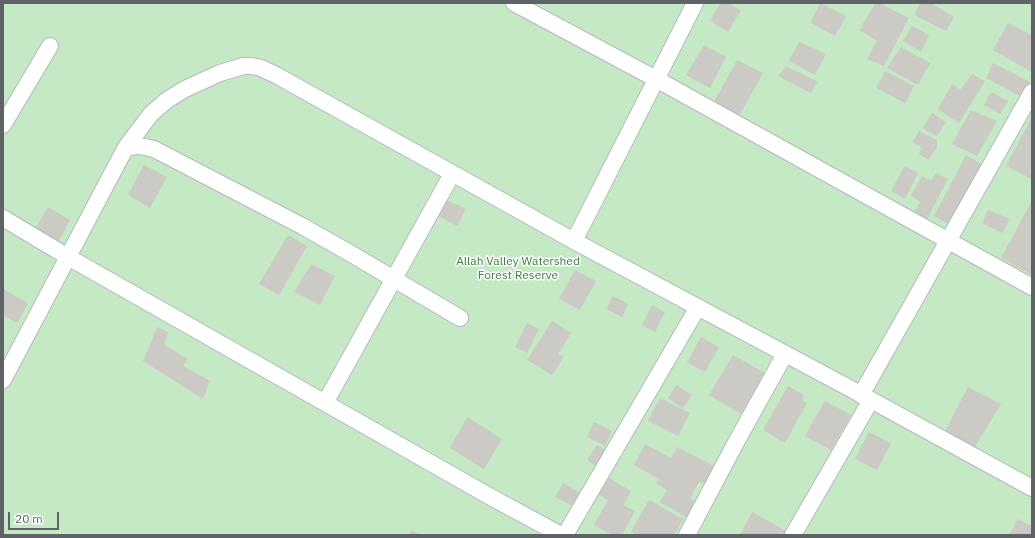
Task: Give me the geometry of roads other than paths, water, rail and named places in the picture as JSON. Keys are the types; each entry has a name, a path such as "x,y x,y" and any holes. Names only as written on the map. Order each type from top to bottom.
{"street":[{"path":"514,3 656,79 1032,287"},
{"path":"574,241 695,3"},
{"path":"3,125 50,46"},
{"path":"3,380 126,147 151,114 167,100 185,89 220,73 243,66 252,66 261,68 276,75 574,241 866,397 1032,488"},
{"path":"794,535 866,397 1032,92"},
{"path":"126,147 140,146 154,149 296,223 394,278 460,318"},
{"path":"325,403 452,174"},
{"path":"3,218 68,257 489,496 561,535"},
{"path":"565,535 698,307"},
{"path":"687,535 785,354"}],"park label":[{"name":"Allah Valley Watershed Forest Reserve","path":"518,269"}]}
